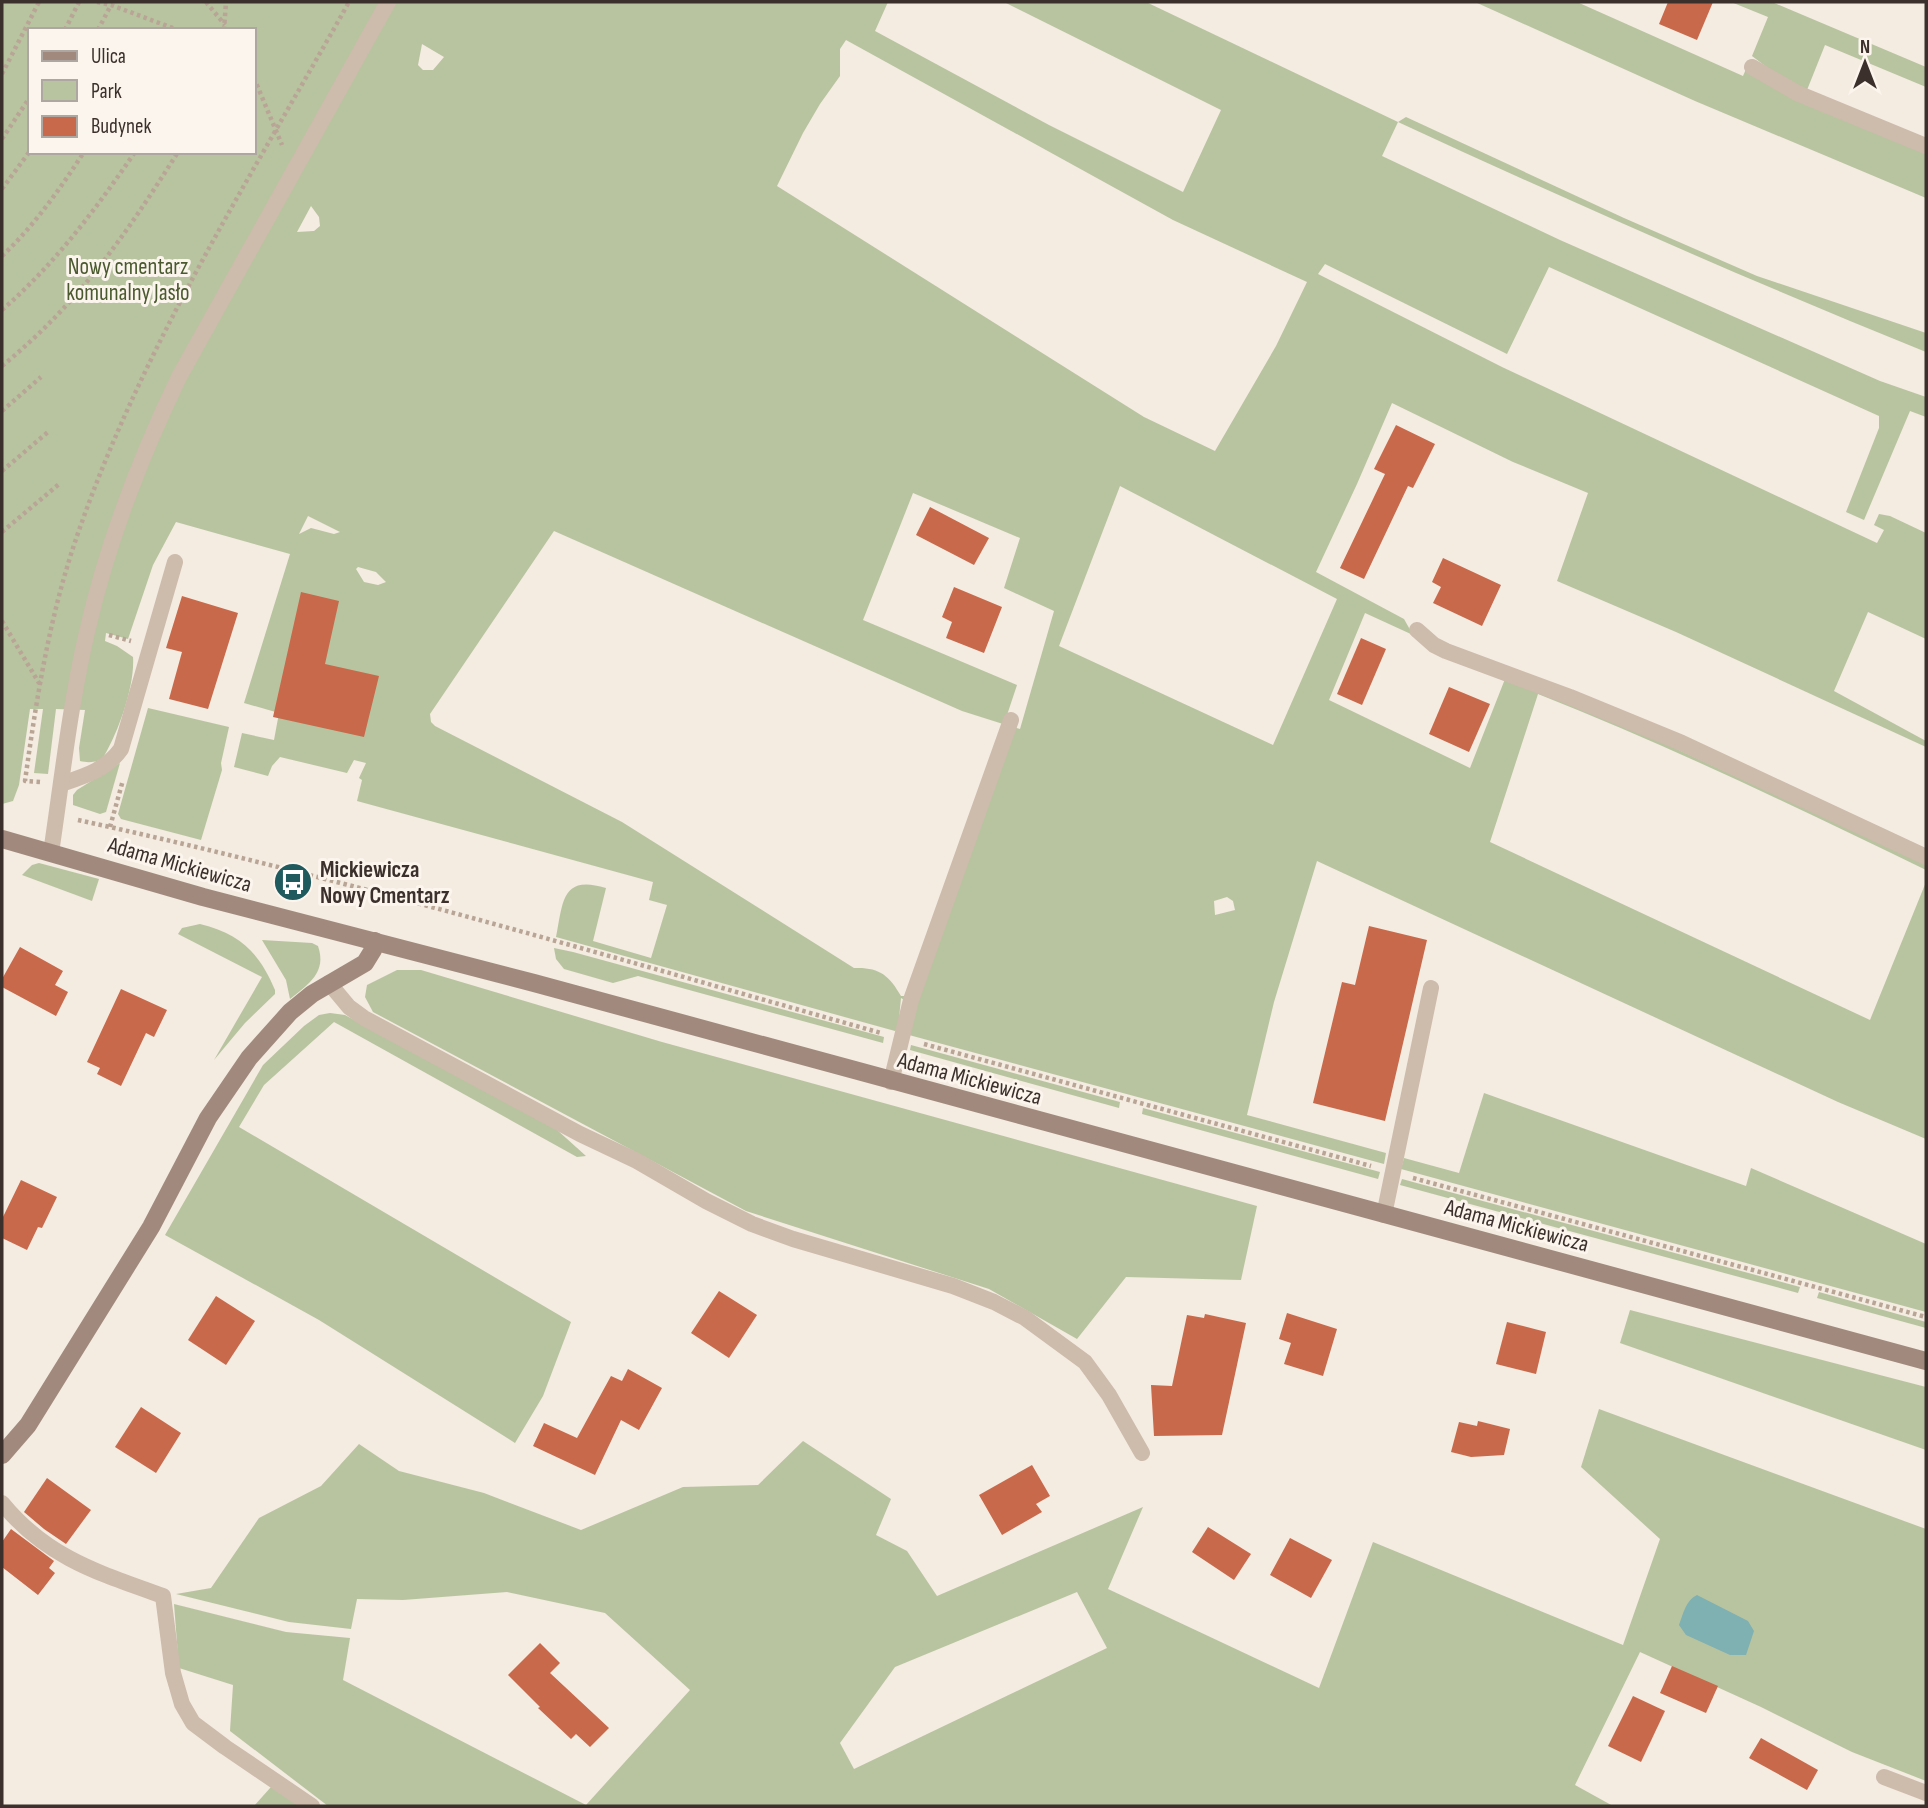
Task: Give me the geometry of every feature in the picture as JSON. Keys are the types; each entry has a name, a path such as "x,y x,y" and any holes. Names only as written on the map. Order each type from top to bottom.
{"street":[{"name":"Adama Mickiewicza","path":"2,839 195,895 1926,1361"},
{"path":"2,1455 28,1425 129,1263 208,1118 249,1058 290,1012 329,983 365,963 375,942"}],"lane":[{"path":"51,853 78,671 88,630 110,546 156,425 179,377 388,2"},
{"path":"1752,67 1797,93 1926,146"},
{"path":"61,784 99,770 113,760 121,749 176,562"},
{"path":"1417,630 1434,645 1446,651 1570,697 1682,743 1926,857"},
{"path":"891,1082 911,1000 1011,720"},
{"path":"329,983 349,1007 364,1018 580,1134 637,1161 706,1202 752,1224 793,1239 953,1286 1025,1318 1085,1362 1110,1395 1142,1454"},
{"path":"1384,1215 1431,988"},
{"path":"2,1503 13,1517 52,1551 92,1571 163,1596 176,1688 193,1723 312,1806"},
{"path":"1884,1777 1926,1793"}],"path":[{"path":"2,74 38,2"},
{"path":"66,28 79,2"},
{"path":"97,2 173,28"},
{"path":"206,2 224,28"},
{"path":"224,28 226,2"},
{"path":"276,133 349,2"},
{"path":"99,28 111,5"},
{"path":"154,28 157,22"},
{"path":"256,83 276,133 287,152 301,161"},
{"path":"2,139 28,100"},
{"path":"2,189 28,154"},
{"path":"2,256 18,241 58,192 83,154"},
{"path":"2,310 61,251 100,204 134,154"},
{"path":"2,366 62,312 102,265 177,154"},
{"path":"2,411 41,377"},
{"path":"2,471 48,432"},
{"path":"2,532 59,484"},
{"path":"2,621 39,684"},
{"path":"88,630 151,647"},
{"path":"57,816 227,854 1926,1317"}],"green space":[{"name":"Nowy cmentarz komunalny Jasło","path":"2,2 888,2 875,31 1049,125 1183,192 1221,110 1004,2 1146,2 1398,122 1382,156 1560,240 1880,381 1926,397 1926,417 1910,411 1864,520 1846,512 1879,428 1879,416 1549,267 1507,354 1325,264 1318,274 1502,367 1877,543 1884,530 1874,525 1879,514 1890,516 1926,533 1926,639 1868,612 1834,691 1926,741 1926,747 1676,632 1557,581 1588,493 1513,462 1392,403 1316,572 1404,619 1413,635 1365,613 1329,700 1470,768 1505,679 1603,715 1926,864 1926,870 1685,756 1538,694 1490,842 1870,1020 1926,882 1926,1139 1838,1102 1317,861 1274,1002 1247,1115 1386,1153 1384,1164 909,1035 916,1007 901,998 898,1029 895,1031 556,937 563,903 572,888 591,885 606,888 593,941 651,958 667,905 649,900 653,882 357,801 362,780 359,778 366,763 354,760 347,773 280,757 268,776 234,767 242,733 274,740 279,713 244,703 290,554 176,522 153,565 128,639 106,633 105,641 133,657 133,668 125,708 104,756 93,762 80,761 79,748 85,710 56,709 48,774 34,773 43,709 30,709 19,785 13,801 2,804","holes":["846,40 1173,220 1307,282 1276,346 1215,451 1144,417 777,186 803,133 840,76 840,49","422,44 444,57 433,70 423,70 418,65","311,206 319,217 320,226 314,231 297,232","1120,486 1337,599 1273,745 1059,646","913,493 1020,538 1004,588 1054,611 1020,729 1004,724 1017,685 863,620","308,516 340,532 334,534 311,528 299,534","554,531 962,711 1003,724 905,996 901,996 882,974 870,969 854,968 622,822 431,722 430,714","358,567 376,572 386,582 378,585 364,582 356,569","1227,897 1233,901 1235,910 1215,915 1214,901"]},
{"path":"1475,2 1577,2 1743,76 1746,69 1926,150 1926,198 1695,101"},
{"path":"1731,2 1772,2 1926,67 1926,87 1825,45 1807,90 1777,75 1752,56 1768,17"},
{"path":"1406,117 1757,276 1926,333 1926,352 1727,269 1398,122"},
{"path":"148,708 229,727 221,763 222,770 201,840 121,819 118,814"},
{"path":"120,763 106,812 100,814 73,805 73,795 77,790"},
{"path":"39,863 99,879 92,901 22,875 32,865"},
{"path":"200,924 226,933 246,946 262,965 275,990 275,994 245,1023 214,1060 262,977 178,934 182,928"},
{"path":"262,940 312,943 318,946 318,970 310,982 290,999 286,980"},
{"path":"554,948 884,1037 883,1043 638,976 613,983 564,969 556,959"},
{"path":"397,970 421,970 662,1042 1257,1206 1241,1280 1126,1277 1077,1339 989,1289 746,1211 373,1012 365,997 367,985"},
{"path":"319,1015 345,1015 556,1129 586,1156 577,1157 334,1022 264,1085 239,1127 571,1322 543,1396 515,1443 319,1320 165,1235 263,1065 304,1026"},
{"path":"911,1045 1120,1102 1119,1108 910,1050"},
{"path":"1484,1093 1746,1186 1751,1168 1926,1244 1926,1312 1401,1169 1404,1158 1459,1173"},
{"path":"1143,1108 1380,1172 1378,1179 1142,1114"},
{"path":"1402,1179 1800,1287 1798,1293 1400,1185"},
{"path":"1819,1292 1926,1322 1926,1328 1817,1298"},
{"path":"1630,1310 1926,1387 1926,1450 1620,1343"},
{"path":"1599,1409 1926,1529 1926,1781 1852,1752 1640,1652 1575,1785 1613,1806 328,1806 230,1731 233,1685 179,1668 174,1604 286,1632 350,1638 343,1680 586,1805 690,1690 605,1613 507,1592 403,1600 357,1599 351,1629 289,1622 176,1594 211,1588 259,1518 321,1486 359,1444 399,1471 484,1493 581,1530 683,1487 758,1485 803,1441 891,1499 876,1535 907,1551 937,1596 1143,1507 1108,1589 1319,1688 1373,1542 1623,1645 1660,1539 1581,1467","holes":["1077,1592 1107,1648 854,1769 840,1743 895,1667"]},
{"path":"271,1787 300,1806 254,1806"}],"water":[{"path":"1697,1595 1748,1621 1754,1631 1746,1655 1730,1655 1686,1635 1679,1625 1688,1604"}],"building":[{"path":"1668,2 1713,2 1697,40 1659,24"},
{"path":"1396,425 1435,444 1413,488 1408,486 1364,579 1340,568 1385,474 1374,469"},
{"path":"930,507 989,538 974,565 916,535"},
{"path":"1443,558 1501,585 1482,626 1433,603 1441,587 1432,582"},
{"path":"954,587 1002,607 984,653 946,638 952,622 942,617"},
{"path":"301,592 339,601 325,664 379,676 364,737 273,717"},
{"path":"182,596 238,613 208,709 169,699 182,652 166,648"},
{"path":"1361,638 1386,649 1362,705 1337,694"},
{"path":"1449,687 1490,704 1469,752 1429,734"},
{"path":"1369,926 1427,940 1385,1121 1313,1103 1342,982 1355,985"},
{"path":"20,947 63,971 55,985 68,992 56,1016 2,987 2,979"},
{"path":"121,989 167,1010 154,1037 146,1033 121,1086 97,1074 100,1068 87,1062"},
{"path":"21,1180 57,1197 42,1228 38,1227 27,1250 2,1238 2,1219"},
{"path":"719,1291 757,1315 729,1358 691,1333"},
{"path":"216,1296 255,1321 226,1365 188,1340"},
{"path":"1287,1313 1337,1329 1323,1376 1284,1364 1291,1343 1279,1339"},
{"path":"1205,1314 1246,1323 1222,1435 1154,1436 1151,1385 1172,1386 1187,1315 1204,1318"},
{"path":"1507,1322 1546,1332 1536,1374 1496,1364"},
{"path":"628,1369 662,1388 639,1430 621,1420 595,1475 533,1446 544,1423 577,1438 611,1376 622,1381"},
{"path":"141,1407 181,1433 156,1473 115,1447"},
{"path":"1478,1421 1510,1429 1504,1455 1471,1457 1451,1452 1459,1422 1477,1426"},
{"path":"1032,1465 1050,1496 1036,1504 1042,1512 1002,1535 979,1495"},
{"path":"47,1478 91,1510 66,1544 24,1512"},
{"path":"1208,1527 1251,1554 1234,1580 1192,1552"},
{"path":"11,1529 54,1561 49,1568 55,1573 38,1595 2,1567 2,1542"},
{"path":"1290,1538 1332,1560 1311,1598 1270,1575"},
{"path":"540,1643 560,1663 550,1673 609,1728 590,1747 576,1734 571,1739 508,1675"},
{"path":"1672,1666 1718,1686 1706,1713 1660,1693"},
{"path":"1633,1696 1665,1711 1641,1762 1608,1746"},
{"path":"1761,1738 1818,1770 1807,1790 1749,1758"}],"place":[{"name":"Mickiewicza Nowy Cmentarz","path":"293,882"}]}
